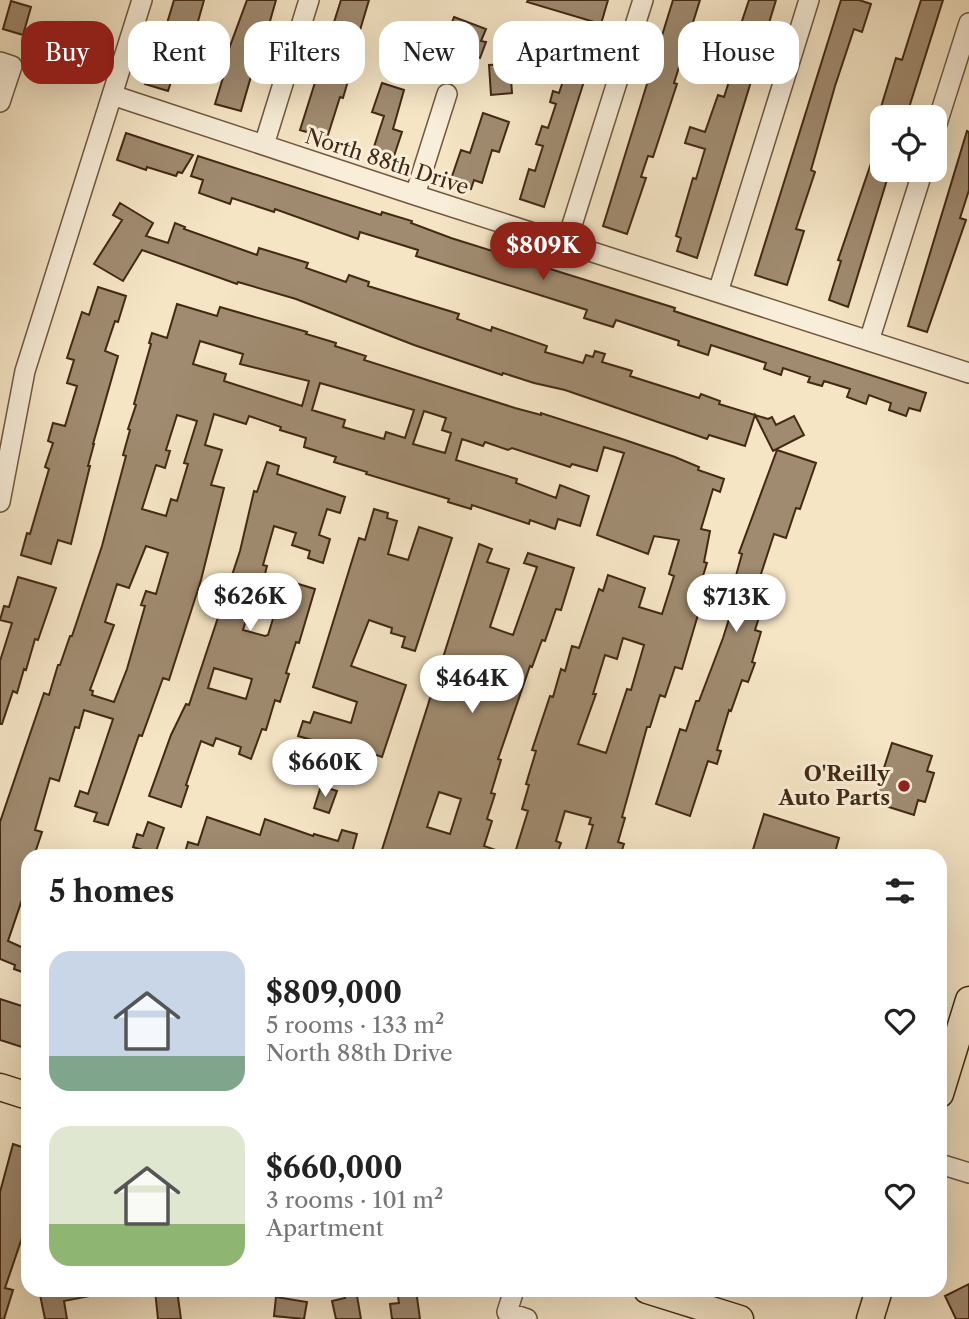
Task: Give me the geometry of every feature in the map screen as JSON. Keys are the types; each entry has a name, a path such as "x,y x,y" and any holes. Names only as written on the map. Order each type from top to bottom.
{"main road":[{"path":"947,1071 969,1000"},
{"path":"0,1087 21,1094"},
{"path":"669,1297 740,1319"},
{"path":"870,1319 877,1297"}],"street":[{"path":"0,502 5,442 25,371 142,0"},
{"path":"264,145 309,0"},
{"path":"566,244 643,0"},
{"path":"718,292 809,0"},
{"path":"943,105 969,23"},
{"path":"0,102 6,64"},
{"path":"415,195 447,94"},
{"name":"North 88th Drive","path":"112,95 969,373"},
{"path":"869,341 919,182"},
{"path":"947,1166 969,1173"},
{"path":"512,1297 506,1316 527,1319"}],"building":[{"path":"174,0 204,0 198,21 168,21"},
{"path":"247,0 276,0 270,21 244,21 244,84 249,84 241,111 215,104 221,84 230,84 230,46"},
{"path":"341,0 369,0 363,21 334,21"},
{"path":"608,0 602,21 591,21 527,2"},
{"path":"673,0 700,0 693,21 678,21 678,70 674,83 677,84 653,157 648,156 641,177 646,178 627,234 603,226 647,84 664,84 664,29"},
{"path":"749,0 776,0 770,21 742,21"},
{"path":"841,0 859,0 871,4 862,32 854,29 835,86 811,170 815,172 796,229 804,231 787,285 755,275"},
{"path":"921,0 943,0 910,105 882,105 896,58 902,60"},
{"path":"11,1 31,7 27,21 21,21 21,34 3,29"},
{"path":"479,26 486,29 481,41 486,42 480,58"},
{"path":"489,65 493,65 493,84 511,84 512,93 491,95"},
{"path":"145,84 170,84 168,91"},
{"path":"315,84 347,84 343,98 340,97 327,138 300,130"},
{"path":"382,84 404,90 393,129 402,132 392,162 371,156 384,116 372,112"},
{"path":"562,84 583,84 544,207 520,199 529,169 535,171 543,146 536,144 542,126 548,128 556,104 550,102 553,91 559,93"},
{"path":"728,84 750,84 697,258 677,251 681,238 676,236 693,178 696,179 705,149 685,143 690,127 705,132 718,95 724,97"},
{"path":"483,113 509,122 499,152 492,150 482,183 474,180 471,189 450,182 461,150 470,153"},
{"path":"967,131 969,190 960,218 966,220 927,332 908,326"},
{"path":"126,133 193,155 182,173 178,172 176,176 147,167 146,170 117,160"},
{"path":"198,156 381,215 382,212 412,221 411,223 451,238 675,308 674,311 926,393 920,411 909,408 906,416 889,410 891,403 869,395 866,404 847,397 850,389 824,381 822,386 808,382 810,377 783,368 781,375 764,369 766,363 711,345 708,355 678,345 679,341 616,320 613,327 584,318 587,310 416,256 418,250 360,232 358,239 275,209 274,212 232,198 230,204 199,193 203,180 191,176"},
{"path":"870,166 870,182 886,182 848,307 829,300 841,261 838,260"},
{"path":"120,203 153,223 146,236 168,243 175,223 185,227 184,229 257,255 259,248 308,263 306,268 346,282 349,275 369,282 368,286 459,314 457,319 491,331 492,327 547,346 545,352 583,363 586,355 593,357 595,351 605,354 602,362 632,371 630,376 699,398 701,394 720,401 719,404 755,415 745,446 709,435 707,439 565,390 503,373 502,375 414,345 296,299 238,282 237,284 142,250 123,281 94,264 122,220 113,215"},
{"path":"98,287 126,296 105,351 118,356 93,444 71,544 58,540 51,564 21,555 49,469 45,467 53,443 48,441 53,423 65,426 77,386 67,383 74,360 67,358 82,312 89,315"},
{"path":"177,304 217,316 220,307 307,332 306,334 336,343 335,346 366,356 364,360 515,408 541,413 675,457 699,467 698,470 724,479 720,492 713,489 701,529 710,531 704,562 707,563 699,589 705,591 682,669 675,667 665,697 660,695 650,727 647,727 622,817 625,818 618,842 624,844 622,849 586,849 593,825 589,824 591,818 565,811 556,841 561,843 559,849 516,849 528,811 522,809 536,751 532,750 561,669 565,671 572,646 579,648 599,589 603,591 608,575 645,588 639,607 662,614 674,576 669,574 679,540 654,536 648,554 597,535 624,453 604,447 597,471 572,464 570,467 512,448 508,450 485,442 483,446 462,439 456,460 517,479 516,483 556,498 560,485 589,496 580,526 558,519 555,529 530,520 529,524 472,505 471,509 448,502 449,499 366,474 367,472 334,462 336,457 304,447 306,438 249,416 246,424 214,414 205,445 222,450 211,485 224,488 201,580 169,680 163,678 142,736 139,735 108,825 94,821 97,813 75,806 80,791 88,794 113,719 84,710 79,728 75,727 59,781 50,778 35,830 42,832 36,849 21,849 21,903 8,941 21,947 21,972 14,969 15,965 0,959 0,822 44,693 49,695 102,546 126,456 123,455 130,430 128,429 152,333 167,338","holes":["200,341 243,354 240,364 309,381 302,406 224,381 226,374 193,364","320,383 414,410 405,438 386,432 384,439 343,427 345,420 312,410","424,411 446,418 442,430 451,433 445,453 413,444","177,415 197,421 184,463 188,464 177,501 171,499 166,516 142,509 156,465 165,468 170,451 166,450","146,546 168,553 156,594 146,591 141,605 145,606 127,669 114,702 92,695 93,691 90,690 114,625 105,622 117,584 129,588","623,638 644,645 631,690 627,689 606,753 578,744 596,694 593,694 605,655 617,659"]},
{"path":"755,415 768,419 772,417 776,425 794,416 804,435 773,451"},
{"path":"777,450 816,463 800,509 796,508 786,538 774,534 760,577 771,580 755,630 761,632 752,662 755,663 748,682 742,680 731,711 729,710 717,750 721,751 717,764 708,761 690,816 656,804 680,729 686,731 723,638 741,581 735,579 742,554 739,553"},
{"path":"267,462 279,466 277,474 345,497 340,513 327,509 319,535 330,539 323,563 308,558 310,551 292,545 296,533 274,526 263,565 267,566 265,574 315,589 299,643 296,642 286,673 289,674 280,702 275,700 266,730 262,729 251,759 239,754 241,747 216,738 213,746 201,741 181,807 149,796 171,735 186,704 189,705 240,551 254,491 257,492","holes":["253,587 280,596 268,635 265,636 243,630 246,620 243,619","214,668 252,679 246,699 208,688"]},
{"path":"374,509 388,513 387,518 397,521 388,554 408,560 419,527 452,538 415,651 402,647 405,637 391,633 392,628 369,620 351,666 406,685 382,757 353,747 351,751 298,736 303,721 310,723 314,712 351,723 357,702 313,687 359,538 365,540"},
{"path":"479,544 492,549 487,562 509,569 490,627 513,635 537,567 524,563 528,553 574,568 561,610 556,609 545,641 542,640 532,667 530,666 498,759 501,760 491,793 495,794 487,819 492,821 484,846 493,849 382,849","holes":["439,792 461,799 450,834 427,827"]},
{"path":"18,577 56,588 17,693 13,691 0,724 0,661 12,623 0,620 4,606 9,607"},
{"name":"O'Reilly Auto Parts","path":"892,743 932,756 927,771 934,773 925,802 918,800 914,815 873,802"},
{"path":"321,786 337,791 329,813 314,808"},
{"path":"764,814 839,838 836,849 753,849"},
{"path":"207,817 260,835 265,819 313,836 314,834 338,841 342,830 357,834 353,849 186,849 188,842 198,845"},
{"path":"148,822 164,828 157,849 133,847 137,834 143,836"},
{"path":"0,999 21,1006 21,1047 0,1040"},
{"path":"13,1144 21,1147 21,1241 5,1288 13,1290 4,1319 0,1319 0,1192"},
{"path":"969,1284 969,1319 956,1319 945,1297"},
{"path":"40,1297 85,1297 64,1301 67,1319 45,1319"},
{"path":"156,1297 178,1297 181,1319 158,1319"},
{"path":"276,1297 307,1302 304,1319 274,1316"},
{"path":"357,1297 361,1319 336,1319 332,1301"},
{"path":"398,1297 417,1297 420,1319 392,1319 390,1304 399,1303"}],"place":[{"name":"O'Reilly Auto Parts","path":"904,786"}]}
